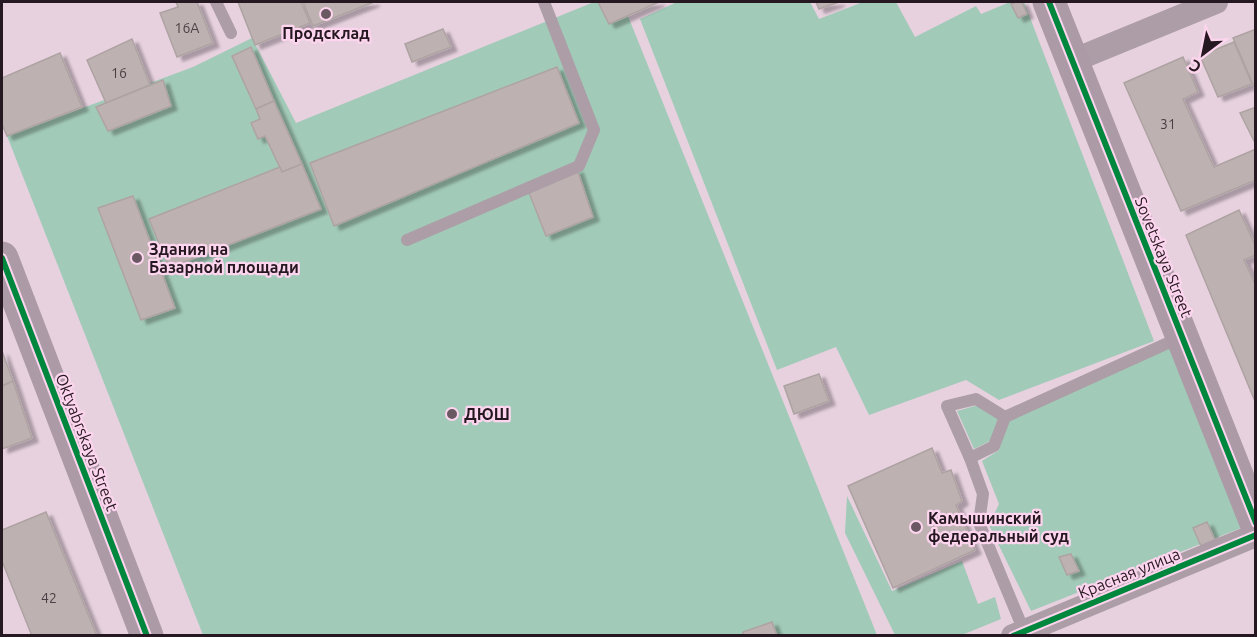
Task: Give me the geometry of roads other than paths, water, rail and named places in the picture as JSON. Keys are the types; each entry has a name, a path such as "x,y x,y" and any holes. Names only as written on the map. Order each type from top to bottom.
{"street":[{"name":"Sovetskaya Street","path":"1049,2 1256,523"},
{"path":"1072,61 1216,2"},
{"name":"Oktyabrskaya Street","path":"2,258 147,636"},
{"name":"Красная улица","path":"1019,633 1256,535"}],"lane":[{"path":"216,2 231,33"},
{"path":"407,240 579,166 594,130 544,2"},
{"path":"970,458 994,446 1005,417 1181,337"},
{"path":"1005,417 976,399 947,406 983,494 980,523 1019,633"}],"place":[{"name":"Продсклад","path":"326,14"},
{"name":"Здания на Базарной площади","path":"137,258"},
{"name":"ДЮШ","path":"452,414"},
{"name":"Камышинский федеральный суд","path":"916,527"}]}
